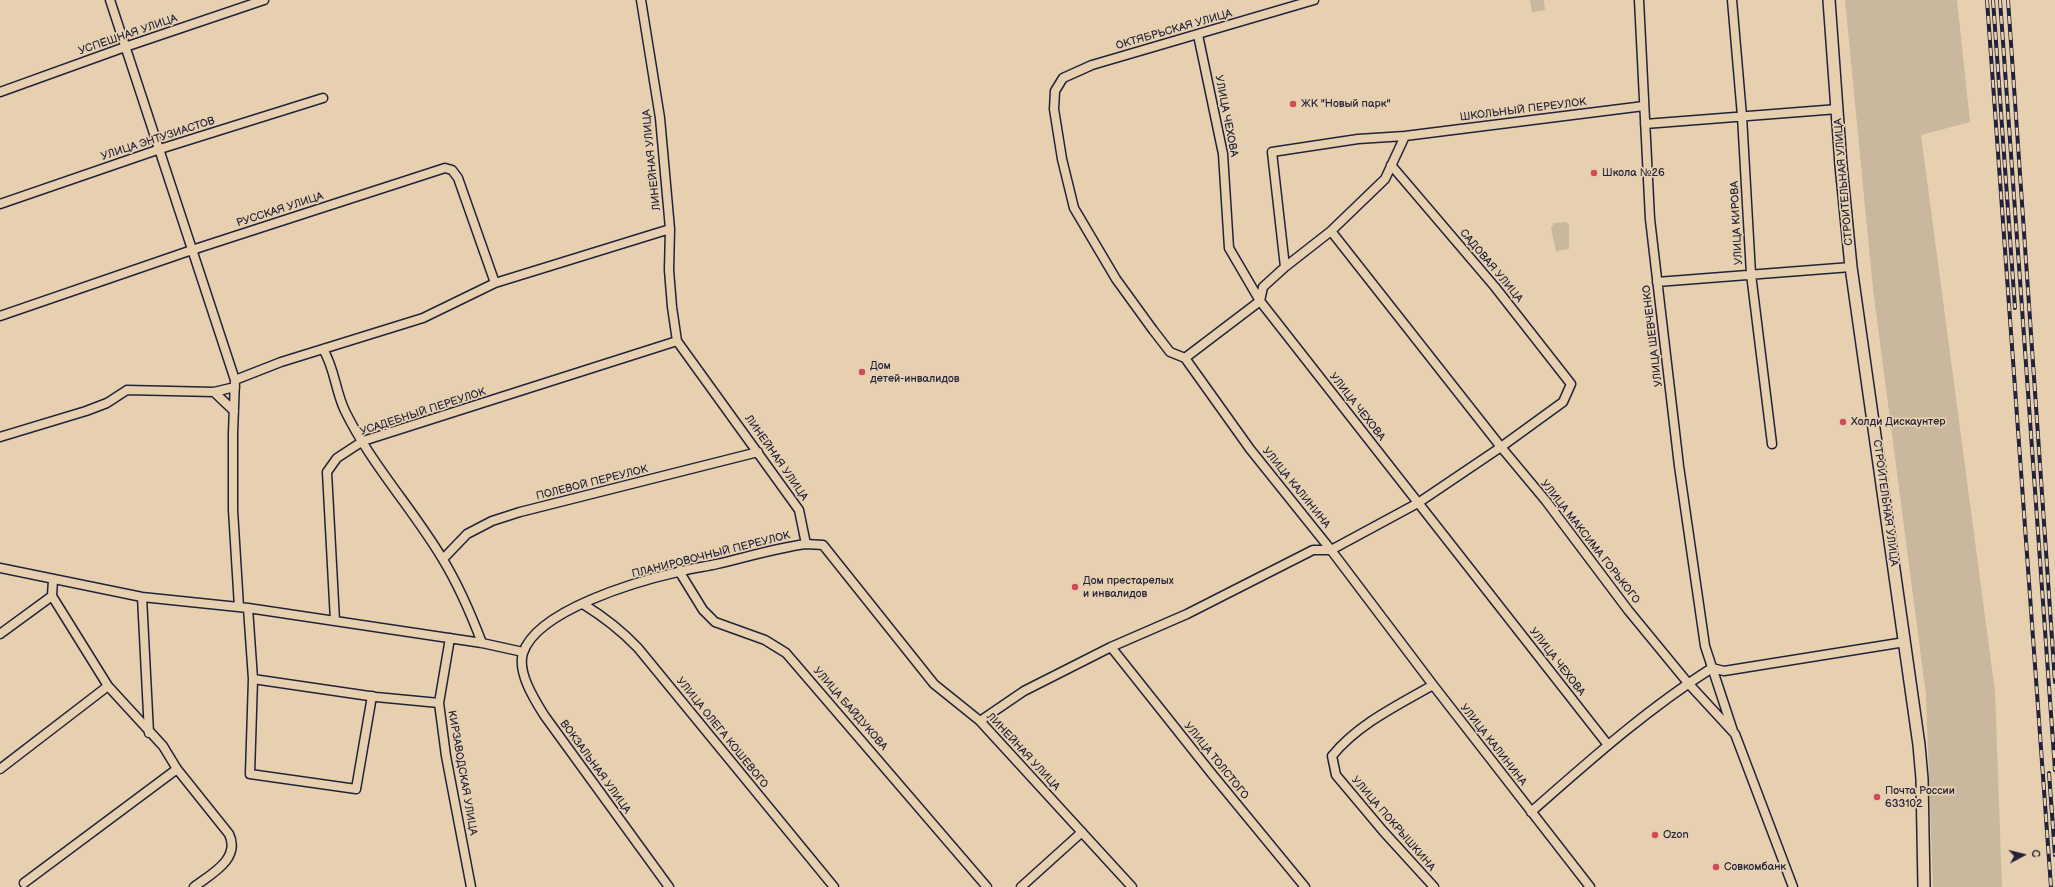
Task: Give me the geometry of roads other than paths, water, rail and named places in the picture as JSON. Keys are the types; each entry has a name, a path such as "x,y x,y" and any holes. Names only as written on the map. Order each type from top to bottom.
{"main road":[{"name":"СТРОИТЕЛЬНАЯ УЛИЦА","path":"1829,0 1841,165 1851,267 1905,642 1922,779 1924,887"}],"street":[{"path":"110,0 160,149 235,384 233,510 243,608 254,679 250,774 356,789 372,696"},
{"name":"УСПЕШНАЯ УЛИЦА","path":"0,92 125,47 264,0"},
{"name":"ЛИНЕЙНАЯ УЛИЦА","path":"641,0 660,118 670,230 669,270 677,341 799,510 806,544 823,545 934,684 980,721 1132,887"},
{"name":"ОКТЯБРЬСКАЯ УЛИЦА","path":"1064,78 1092,65 1314,0"},
{"name":"УЛИЦА ШЕВЧЕНКО","path":"1639,0 1650,219 1680,474 1705,646 1735,734"},
{"name":"УЛИЦА КИРОВА","path":"1732,0 1742,116 1751,274 1772,444"},
{"name":"УЛИЦА ЧЕХОВА","path":"1198,35 1223,154 1229,248 1260,301 1608,745"},
{"name":"УЛИЦА КАЛИНИНА","path":"1064,78 1055,91 1054,109 1062,159 1074,208 1116,279 1170,352 1184,358 1250,449 1331,550 1433,685 1590,887"},
{"name":"УЛИЦА ЭНТУЗИАСТОВ","path":"0,204 160,149 323,98"},
{"name":"ШКОЛЬНЫЙ ПЕРЕУЛОК","path":"1285,267 1272,152 1358,139 1405,136 1644,106"},
{"path":"1645,124 1838,109"},
{"path":"1184,358 1260,301 1263,287 1285,267 1331,231 1385,179 1405,136"},
{"name":"САДОВАЯ УЛИЦА","path":"1391,165 1495,287 1571,384 1563,402 1501,447"},
{"name":"РУССКАЯ УЛИЦА","path":"0,316 192,250 445,168 452,170 458,178 495,283"},
{"path":"0,436 86,411 107,403 127,390 214,392 282,362 423,318 495,283 670,230"},
{"name":"УЛИЦА МАКСИМА ГОРЬКОГО","path":"1331,231 1501,447 1546,501 1628,610 1688,683 1735,734 1793,887"},
{"path":"1657,282 1851,267"},
{"name":"УСАДЕБНЫЙ ПЕРЕУЛОК","path":"335,621 327,472 337,458 363,441 677,341"},
{"path":"323,349 331,362 339,395 345,411 399,498 443,559 470,613 482,643"},
{"path":"214,392 234,411"},
{"path":"980,721 1024,691 1111,647 1188,614 1313,550 1331,550 1418,503 1501,447"},
{"name":"ПОЛЕВОЙ ПЕРЕУЛОК","path":"443,559 467,534 492,521 520,512 758,452"},
{"name":"ПЛАНИРОВОЧНЫЙ ПЕРЕУЛОК","path":"523,652 530,639 552,619 583,604 629,586 679,571 806,544"},
{"path":"0,568 142,597 243,608 335,621 482,643 523,652"},
{"name":"УЛИЦА БАЙДУКОВА","path":"679,571 703,610 715,622 765,640 786,652 987,887"},
{"path":"53,580 52,596 108,686 162,746 177,769 229,834 232,842 232,849 224,864 194,887"},
{"path":"0,634 52,596"},
{"path":"142,597 149,733"},
{"name":"УЛИЦА ОЛЕГА КОШЕВОГО","path":"583,604 605,618 625,634 638,648 834,887"},
{"name":"КИРЗАВОДСКАЯ УЛИЦА","path":"450,638 439,703 446,756 471,887"},
{"path":"1531,812 1608,745 1688,683 1712,668 1724,670 1905,642"},
{"name":"УЛИЦА ТОЛСТОГО","path":"1111,647 1212,774 1305,887"},
{"name":"ВОКЗАЛЬНАЯ УЛИЦА","path":"523,652 522,663 530,691 544,715 669,887"},
{"path":"254,679 372,696 439,703"},
{"name":"УЛИЦА ПОКРЫШКИНА","path":"1433,685 1376,718 1342,745 1332,756 1336,775 1383,831 1434,887"},
{"path":"0,768 108,686"},
{"path":"24,883 177,769"},
{"path":"1021,887 1082,832"}],"railway":[{"path":"1987,0 2051,887"},
{"path":"1993,0 2015,308"},
{"path":"2000,0 2055,770"},
{"path":"2008,0 2055,682"},
{"path":"2049,773 2055,855"}],"place":[{"name":"ЖК \"Новый парк\"","path":"1293,104"},
{"name":"Школа №26","path":"1594,173"},
{"name":"Дом детей-инвалидов","path":"862,372"},
{"name":"Холди Дискаунтер","path":"1843,422"},
{"name":"Дом престарелых и инвалидов","path":"1075,587"},
{"name":"Почта России 633102","path":"1877,797"},
{"name":"Ozon","path":"1655,835"},
{"name":"Совкомбанк","path":"1716,867"}]}
